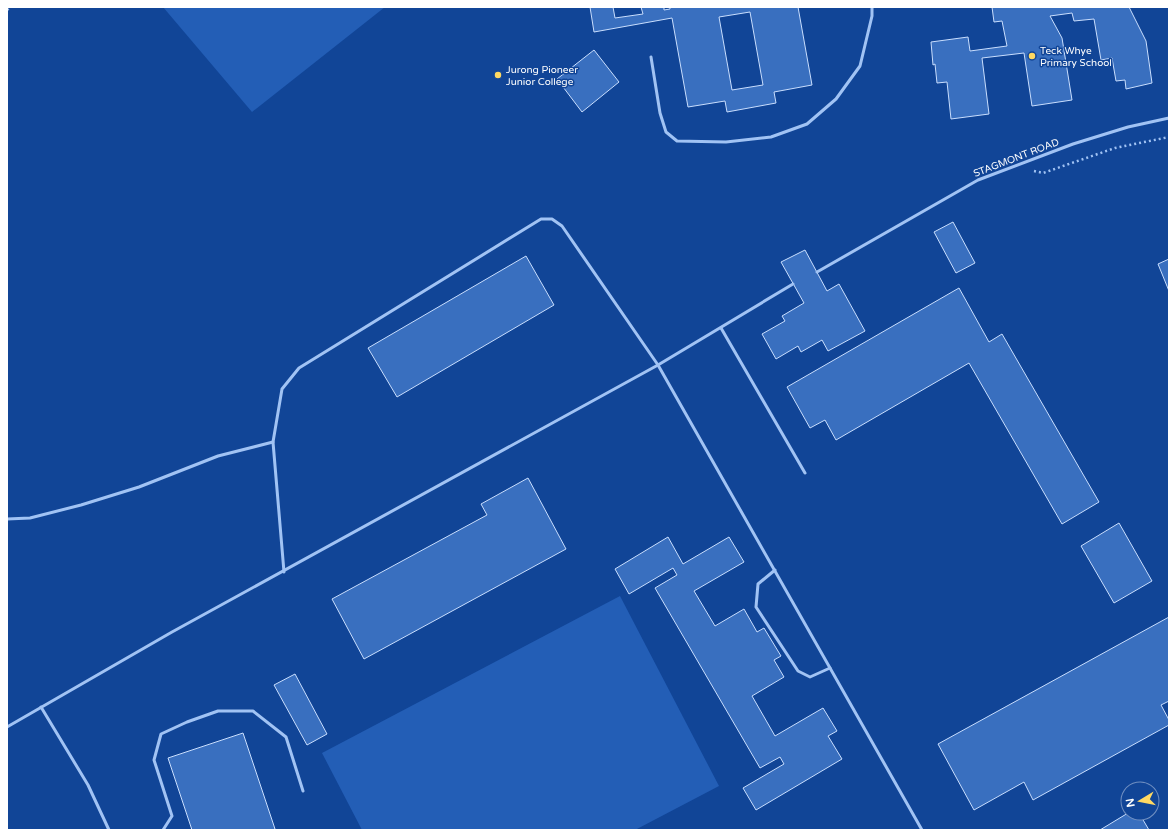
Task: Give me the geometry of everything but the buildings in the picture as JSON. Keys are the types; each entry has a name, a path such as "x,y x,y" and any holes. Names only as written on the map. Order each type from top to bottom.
{"lane":[{"path":"651,57 660,113 666,132 677,141 726,142 772,137 807,124 836,99 860,66 872,16 872,7"},
{"name":"STAGMONT ROAD","path":"817,272 978,180 1073,144 1128,127 1169,118"},
{"path":"284,572 273,442 282,389 299,368 541,219 552,219 562,226 658,365 922,830"},
{"path":"7,727 41,706 172,632 284,572 658,365 794,284"},
{"path":"721,328 805,473"},
{"path":"7,519 30,518 81,505 139,487 218,456 273,442"},
{"path":"775,570 758,584 756,607 798,671 810,677 830,668"},
{"path":"41,706 88,786 109,830"},
{"path":"163,830 172,816 154,760 161,734 187,722 218,711 253,711 286,737 304,791"}],"path":[{"path":"7,10 11,7"},
{"path":"1012,167 1042,173 1115,148 1169,137"}],"shaded area":[{"path":"163,7 385,7 252,112"},
{"path":"620,596 719,786 635,830 362,830 322,753"}],"place":[{"name":"Teck Whye Primary School","path":"1032,56"},
{"name":"Jurong Pioneer Junior College","path":"498,75"}]}
